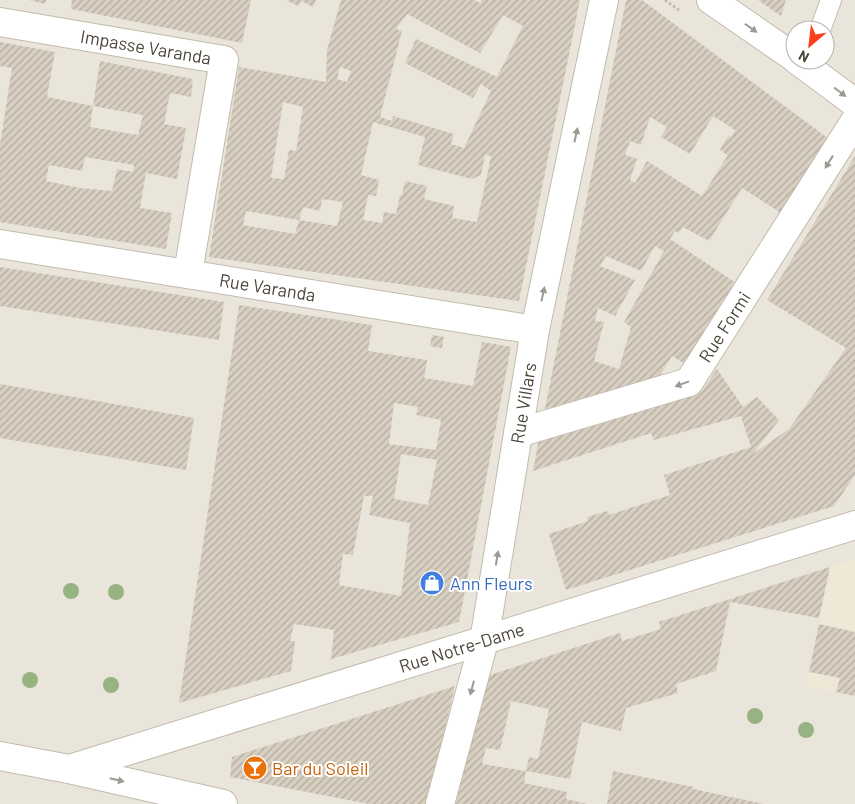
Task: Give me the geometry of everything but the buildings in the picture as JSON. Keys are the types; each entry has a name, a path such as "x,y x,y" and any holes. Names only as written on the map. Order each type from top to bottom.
{"street":[{"name":"Rue Villars","path":"440,804 484,641 535,330 604,0"},
{"path":"712,0 785,49"},
{"name":"Impasse Varanda","path":"0,22 224,60 188,273"},
{"path":"813,70 855,103"},
{"name":"Rue Formi","path":"518,433 689,382 855,121"},
{"name":"Rue Varanda","path":"0,244 535,330"},
{"name":"Rue Notre-Dame","path":"69,768 855,525"},
{"path":"0,756 69,768 223,804"}],"lane":[{"path":"824,20 831,0"}],"shaded area":[{"path":"0,0 855,0 855,804 0,804"},
{"path":"855,559 855,696 807,686 830,567"}],"place":[{"name":"Ann Fleurs","path":"432,583"},
{"name":"Bar du Soleil","path":"255,768"}]}
